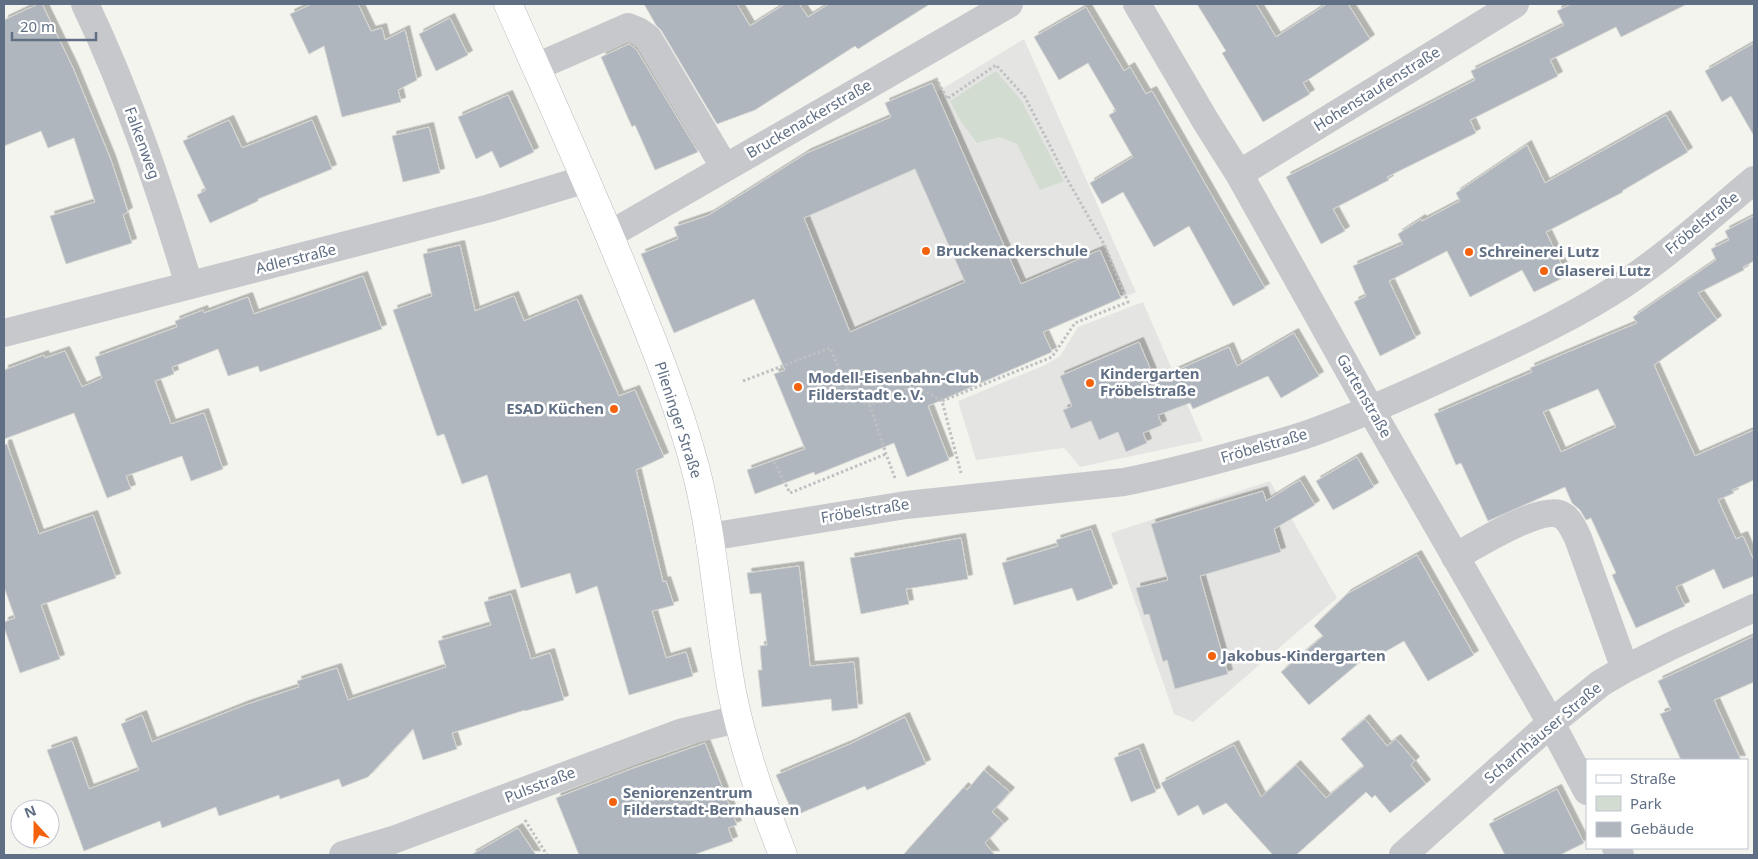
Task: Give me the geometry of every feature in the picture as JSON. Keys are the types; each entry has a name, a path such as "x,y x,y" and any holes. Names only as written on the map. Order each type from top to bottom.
{"main road":[{"name":"Plieninger Straße","path":"508,4 586,178 645,324 685,432 699,482 738,719 755,780 783,855"}],"street":[{"name":"Falkenweg","path":"85,4 120,82 142,141 162,197 189,286"},
{"name":"Bruckenackerstraße","path":"609,235 1009,4"},
{"name":"Gartenstraße","path":"1138,4 1205,120 1239,174 1371,410 1551,723 1586,788"},
{"name":"Hohenstaufenstraße","path":"1239,174 1515,4"},
{"path":"536,67 628,28 638,31 648,38 665,64 725,168"},
{"name":"Adlerstraße","path":"4,333 490,208 586,178"},
{"name":"Fröbelstraße","path":"709,537 906,504 1124,482 1159,475 1309,433 1371,410 1507,348 1592,304 1625,283 1754,180"},
{"path":"1455,556 1526,520 1547,513 1560,514 1570,523 1578,538 1625,669"},
{"name":"Scharnhäuser Straße","path":"1403,855 1551,723 1601,683 1625,669 1754,608"},
{"name":"Pulsstraße","path":"343,855 393,840 683,732 738,719"}],"path":[{"path":"924,53 946,99 996,65 1024,97 1105,246 1128,302 1075,323 1052,356 942,401"},
{"path":"743,381 830,348 851,397 870,405 914,386 942,401 967,498"},
{"path":"870,405 886,454 906,504"},
{"path":"774,462 790,493 886,454"},
{"path":"510,796 547,855"}],"shaded area":[{"name":"Bruckenackerschule","path":"1024,39 1136,292 1044,332 1052,352 963,391 788,336 773,342 716,211 807,153 890,117 885,103 932,83 937,92"},
{"name":"Kindergarten Fröbelstraße","path":"1143,302 1203,441 1080,467 1064,448 976,460 958,401 1045,365 1060,356 1078,327"},
{"name":"Jakobus-Kindergarten","path":"1270,481 1337,598 1193,722 1174,714 1111,533"}],"green space":[{"path":"996,71 1021,100 1064,181 1040,190 1017,144 999,137 977,143 960,120 950,101"}],"building":[{"path":"38,4 42,4 73,68 111,160 128,212 123,215 132,243 66,264 50,216 95,202 74,138 48,148 41,131 4,146 4,20"},
{"path":"312,4 358,4 371,31 382,28 385,40 405,30 417,80 398,90 401,102 342,117 324,46 309,54 290,14"},
{"path":"644,4 737,4 750,26 785,4 799,4 808,17 829,4 930,4 858,49 855,46 755,110 717,124"},
{"path":"1197,4 1256,4 1276,37 1327,4 1348,4 1370,39 1303,83 1310,94 1263,122 1222,53 1226,51"},
{"path":"1571,4 1687,4 1621,37 1616,27 1550,60 1558,76 1470,120 1476,133 1387,177 1389,180 1333,209 1345,231 1321,244 1286,177 1475,80 1471,71 1564,25 1557,11"},
{"path":"1086,7 1124,71 1130,67 1146,94 1152,91 1265,288 1233,306 1189,226 1154,247 1123,192 1102,204 1090,183 1133,157 1109,115 1116,111 1088,63 1059,80 1034,37"},
{"path":"450,18 468,55 436,71 419,34"},
{"path":"1754,43 1754,136 1731,96 1722,102 1705,71"},
{"path":"629,44 636,49 698,152 655,170 635,125 632,127 601,57"},
{"path":"932,83 1021,284 1100,250 1121,298 1043,332 1052,352 928,406 949,460 907,477 894,443 815,475 814,472 755,494 747,470 805,449 774,374 785,370 754,299 674,333 641,254 678,239 674,227 709,215 807,153 891,117 885,103","holes":["915,169 965,282 850,332 804,218"]},
{"path":"508,95 534,152 500,168 492,151 476,159 458,117"},
{"path":"1666,115 1688,152 1623,192 1546,232 1567,276 1534,292 1522,270 1470,297 1447,251 1389,281 1416,338 1380,356 1354,302 1366,296 1353,266 1403,244 1398,234 1421,219 1422,221 1460,201 1456,193 1527,145 1545,183"},
{"path":"229,120 242,148 312,120 332,169 258,199 258,201 210,223 197,195 206,190 183,141"},
{"path":"429,127 440,173 403,182 392,136"},
{"path":"1754,216 1754,261 1743,267 1744,270 1698,293 1717,320 1654,365 1695,456 1754,430 1754,480 1732,490 1734,493 1718,500 1736,539 1743,536 1754,561 1754,576 1723,589 1714,569 1676,587 1685,606 1636,628 1612,575 1616,573 1591,518 1586,520 1580,510 1572,503 1565,487 1488,521 1461,463 1456,465 1434,414 1532,372 1530,368 1637,323 1633,317 1716,260 1711,249 1729,240 1725,231","holes":["1598,389 1616,427 1561,452 1543,412"]},
{"path":"460,245 475,311 514,296 524,321 577,299 619,396 635,390 664,457 636,470 663,582 666,581 674,605 652,611 666,658 686,652 693,676 629,695 597,586 576,594 570,573 521,588 487,475 462,484 444,434 437,436 393,310 432,296 423,254"},
{"path":"363,276 382,329 260,372 258,366 228,376 218,349 172,367 174,374 155,381 171,424 204,413 223,469 191,481 182,456 126,476 131,489 107,498 74,413 4,439 4,370 44,355 45,358 65,351 82,387 102,378 95,357 177,327 175,321 203,310 204,313 248,297 254,314"},
{"path":"1294,333 1319,376 1281,398 1268,376 1193,409 1190,403 1158,415 1162,425 1143,433 1147,443 1126,452 1118,432 1099,440 1091,421 1071,429 1063,410 1072,406 1060,376 1139,342 1155,380 1229,347 1237,366"},
{"path":"7,444 39,534 93,515 116,578 41,605 60,659 20,673 4,627 4,622 15,618 4,587 4,445"},
{"path":"1357,457 1374,487 1333,510 1316,481"},
{"path":"1300,480 1315,505 1274,529 1281,552 1200,576 1228,674 1175,689 1167,660 1163,662 1149,614 1144,615 1136,588 1168,580 1151,524 1263,491 1266,501"},
{"path":"1091,529 1113,588 1077,601 1072,588 1014,605 1002,563 1058,546 1056,540"},
{"path":"961,538 968,579 906,589 909,604 861,614 850,558"},
{"path":"1417,555 1474,655 1428,681 1404,641 1369,661 1367,656 1309,705 1281,672 1323,636 1314,626 1347,594"},
{"path":"799,566 810,666 854,662 858,708 832,711 831,699 762,707 758,670 762,670 760,646 767,645 761,593 750,594 747,573"},
{"path":"511,594 531,659 550,653 564,700 452,733 457,749 423,760 413,729 368,777 342,787 339,779 280,799 279,795 219,816 216,807 162,828 160,821 84,851 47,750 72,741 89,789 139,770 121,724 142,715 152,742 245,705 299,687 297,681 337,668 348,700 446,667 438,641 491,625 484,602"},
{"path":"1754,636 1754,682 1714,700 1741,759 1681,759 1660,714 1671,710 1658,681"},
{"path":"905,717 926,764 867,790 865,786 794,816 776,775 850,744"},
{"path":"1365,719 1387,746 1396,739 1415,761 1411,765 1426,784 1390,813 1375,795 1372,798 1366,792 1296,855 1273,855 1226,803 1203,815 1198,805 1178,816 1161,783 1234,745 1261,797 1296,765 1326,798 1364,766 1341,739"},
{"name":"Seniorenzentrum Filderstadt-Bernhausen","path":"705,743 737,825 728,828 733,841 693,855 579,855 556,798"},
{"path":"1139,748 1156,792 1131,802 1114,758"},
{"path":"984,770 1010,792 992,812 1004,823 985,843 995,855 903,855 964,787 967,790"},
{"path":"1557,789 1584,843 1560,855 1505,855 1489,824"},
{"path":"518,828 536,855 471,855"}],"place":[{"name":"Bruckenackerschule","path":"926,251"},
{"name":"Schreinerei Lutz","path":"1469,252"},
{"name":"Glaserei Lutz","path":"1544,271"},
{"name":"Kindergarten Fröbelstraße","path":"1090,383"},
{"name":"Modell-Eisenbahn-Club Filderstadt e. V.","path":"798,387"},
{"name":"ESAD Küchen","path":"614,409"},
{"name":"Jakobus-Kindergarten","path":"1212,656"},
{"name":"Seniorenzentrum Filderstadt-Bernhausen","path":"613,802"}]}
